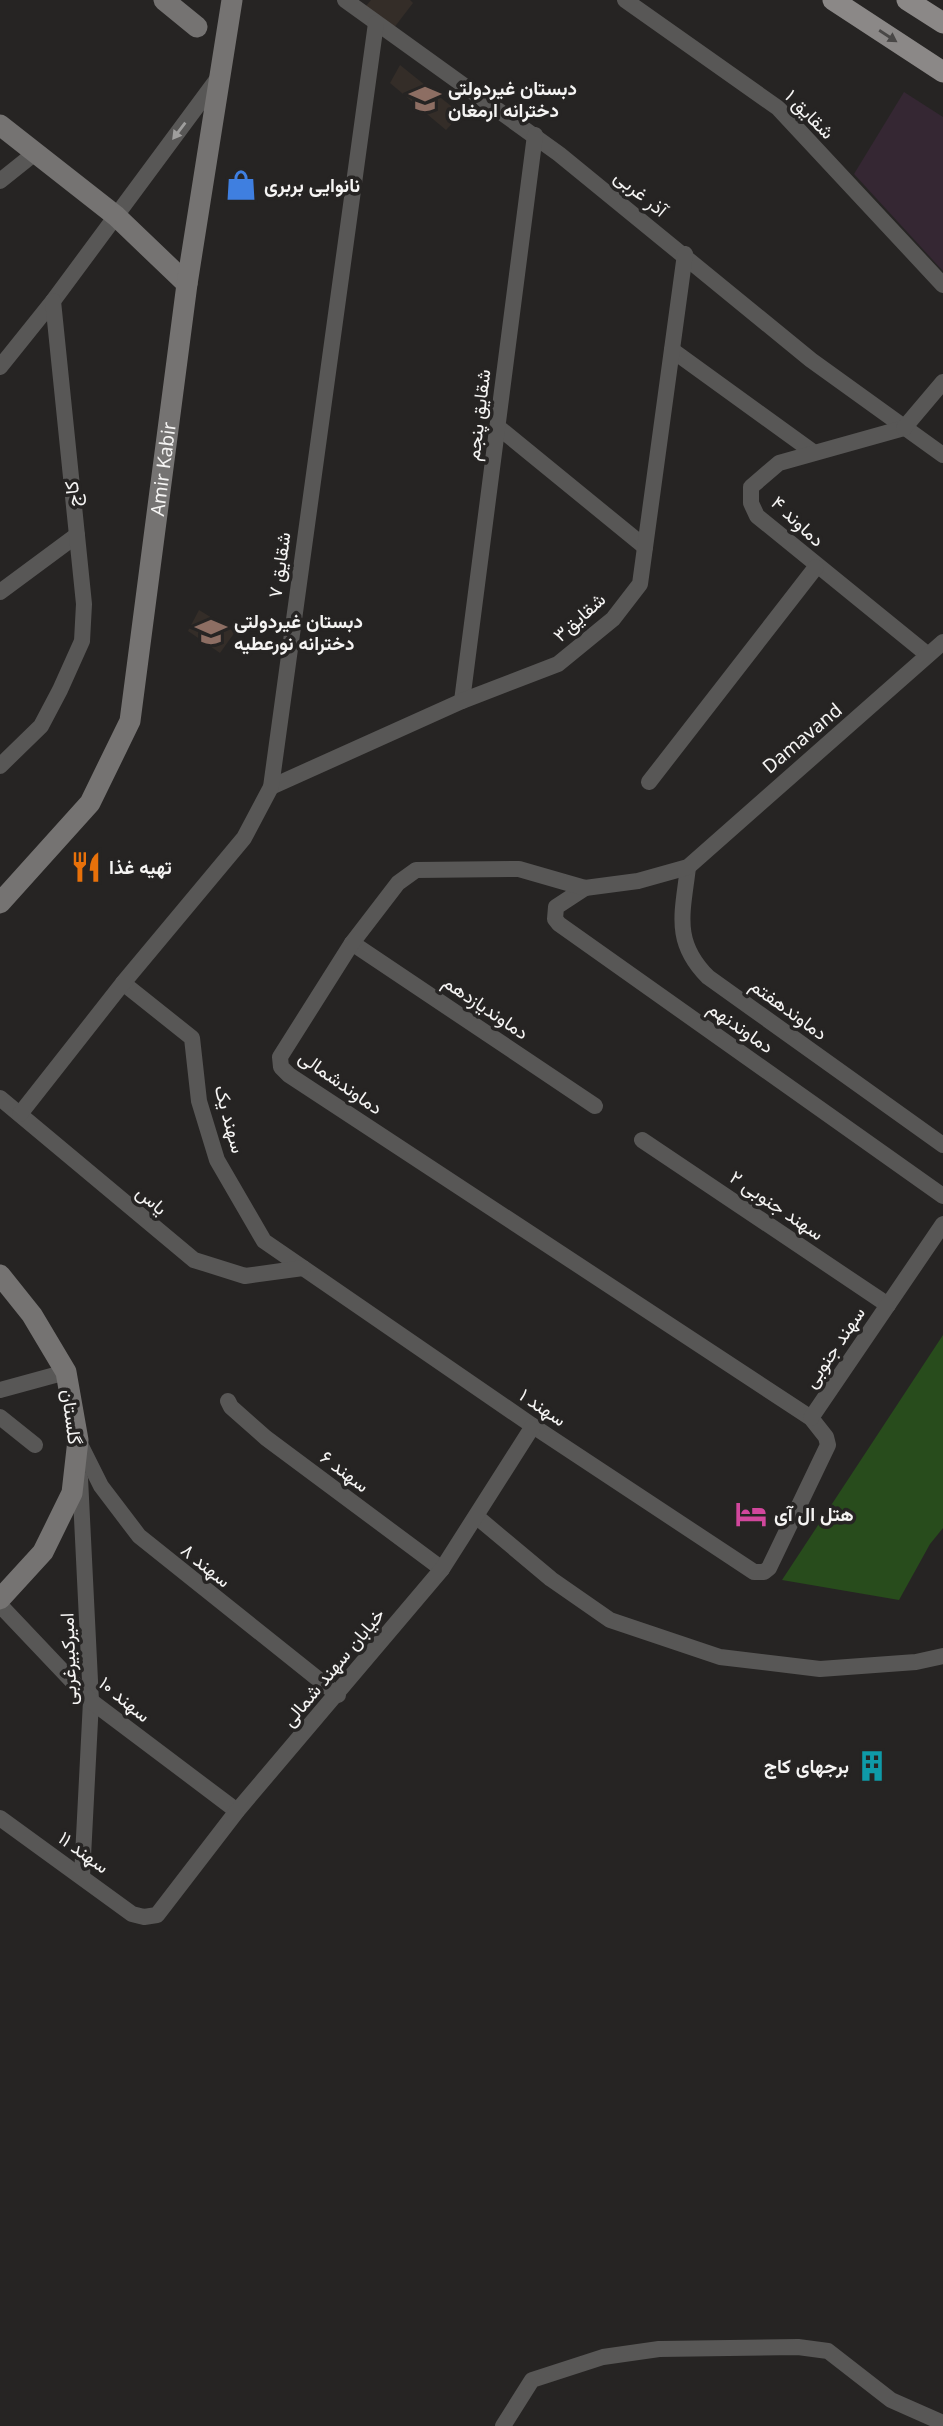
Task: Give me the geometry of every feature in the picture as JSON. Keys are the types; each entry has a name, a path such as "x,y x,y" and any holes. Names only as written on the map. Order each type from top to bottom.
{"main road":[{"path":"164,0 197,27"},
{"name":"Amir Kabir","path":"4,895 90,803 130,721 187,284 232,0"},
{"path":"833,0 943,72"},
{"path":"907,0 943,23"},
{"path":"0,125 116,216 187,284"},
{"name":"گلستان","path":"0,1275 32,1315 66,1372 78,1440 72,1493 43,1552 0,1599"}],"street":[{"name":"آذر غربی","path":"345,0 535,135 685,254 811,360 943,455"},
{"name":"شقایق ۱","path":"625,0 778,108 943,285"},
{"name":"شقایق ۷","path":"20,1114 123,983 244,838 271,787 376,23"},
{"path":"0,367 53,301 219,76"},
{"name":"شقایق پنجم","path":"462,701 535,135"},
{"path":"0,181 35,153"},
{"name":"شقایق۳","path":"271,787 462,701 558,664 613,619 640,583 685,254"},
{"name":"کاج","path":"0,766 41,726 82,641 84,604 53,301"},
{"path":"672,350 813,452"},
{"path":"904,428 943,382"},
{"path":"904,428 918,409"},
{"path":"498,427 645,547"},
{"name":"دماوند ۴","path":"904,428 779,463 751,487 751,503 757,516 816,567 929,655"},
{"path":"0,592 77,535"},
{"path":"649,782 816,567"},
{"name":"Damavand","path":"688,867 943,642"},
{"name":"دماوندشمالی","path":"688,867 638,881 584,888 519,869 416,870 398,883 352,943 280,1057 284,1071 811,1419"},
{"name":"دماوندهفتم","path":"688,867 681,923 684,942 694,962 708,977 943,1145"},
{"name":"دماوندنهم","path":"584,888 556,907 554,913 559,924 943,1196"},
{"name":"دماوندیازدهم","path":"352,943 595,1106"},
{"name":"سهند یک","path":"123,983 192,1038 199,1101 218,1160 264,1241 303,1268"},
{"name":"یاس","path":"0,1098 194,1260 244,1276 303,1268"},
{"name":"سهند جنوبی ۲","path":"642,1140 888,1305"},
{"name":"سهند جنوبی","path":"764,1572 769,1568 828,1445 826,1437 811,1419 943,1224"},
{"name":"سهند ۱","path":"303,1268 533,1426 754,1572 764,1572"},
{"path":"0,1390 66,1372"},
{"name":"سهند ۶","path":"228,1401 231,1407 266,1438 442,1569"},
{"path":"0,1417 35,1445"},
{"name":"خیابان سهند شمالی","path":"145,1917 156,1915 237,1811 442,1569 533,1426"},
{"name":"سهند ۸","path":"78,1440 101,1486 139,1536 338,1695"},
{"name":"امیرکبیرغربی","path":"78,1440 91,1701 82,1876"},
{"path":"477,1517 551,1579 610,1620 720,1657 820,1669 916,1662 943,1656"},
{"name":"سهند ۱۰","path":"0,1605 91,1701 237,1811"},
{"name":"سهند ۱۱","path":"0,1818 132,1913 145,1917"},
{"path":"503,2426 532,2380 603,2357 659,2349 798,2347 828,2351 891,2400 943,2423"}],"shaded area":[{"path":"371,0 410,0 413,3 390,33 366,6"},
{"name":"دبستان غیردولتی دخترانه ارمغان","path":"400,65 461,114 446,130 390,83"},
{"path":"904,92 943,117 943,271 854,174"},
{"name":"دبستان غیردولتی دخترانه نورعطیه","path":"199,610 235,632 220,653 188,631"}],"green space":[{"path":"943,1335 943,1528 930,1544 899,1600 782,1580"}],"place":[{"name":"دبستان غیردولتی دخترانه ارمغان","path":"425,99"},
{"name":"نانوایی بربری","path":"241,185"},
{"name":"دبستان غیردولتی دخترانه نورعطیه","path":"211,632"},
{"name":"تهیه غذا","path":"86,867"},
{"name":"هتل ال آی","path":"751,1514"},
{"name":"برجهای کاج","path":"872,1766"}]}
